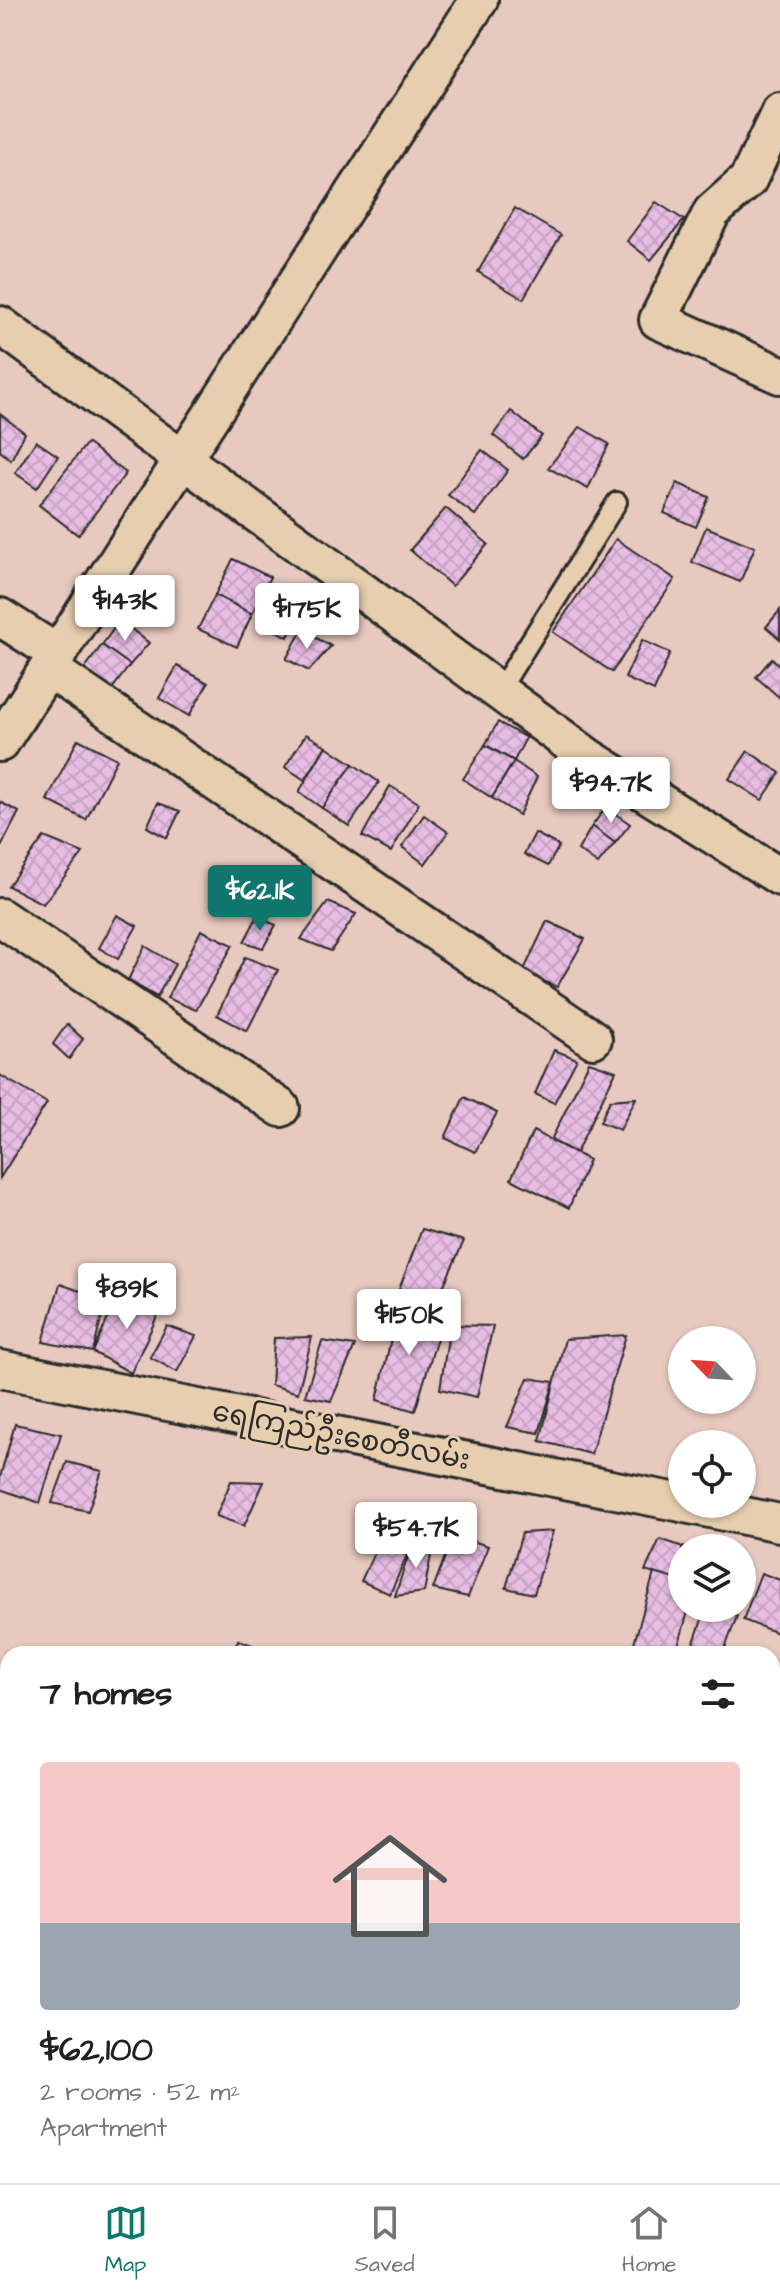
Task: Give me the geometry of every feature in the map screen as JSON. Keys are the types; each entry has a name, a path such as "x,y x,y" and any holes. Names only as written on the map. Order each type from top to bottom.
{"street":[{"path":"0,743 185,459 422,83 479,0"},
{"path":"780,112 748,180 712,212 658,320 780,375"},
{"path":"0,325 588,757 780,877"},
{"path":"0,617 53,662 593,1039"},
{"path":"0,917 281,1108"},
{"name":"ရေကြည်ဦးစေတီလမ်း","path":"0,1369 668,1501"},
{"name":"ရေကြည်ဦးစေတီလမ်း","path":"755,1518 780,1523"}],"lane":[{"path":"499,691 617,502"}],"building":[{"path":"656,202 684,220 651,260 627,241"},
{"path":"515,208 561,235 523,299 478,272"},
{"path":"511,411 542,436 523,459 493,435"},
{"path":"0,414 25,433 11,460 0,451"},
{"path":"580,427 609,444 588,489 548,468"},
{"path":"36,441 58,456 37,488 15,473"},
{"path":"87,443 126,473 78,535 39,505"},
{"path":"482,450 508,470 475,515 448,495"},
{"path":"677,483 709,497 696,527 664,513"},
{"path":"446,508 488,544 452,586 410,550"},
{"path":"706,527 755,547 740,582 692,562"},
{"path":"616,539 675,579 612,672 553,632"},
{"path":"233,559 270,577 252,614 215,595"},
{"path":"277,592 303,606 288,637 261,623"},
{"path":"215,595 252,614 237,647 198,629"},
{"path":"780,610 780,639 766,627"},
{"path":"120,620 149,643 130,665 102,645"},
{"path":"302,630 331,646 309,671 286,659"},
{"path":"642,640 670,653 654,691 625,678"},
{"path":"102,645 130,665 109,693 82,672"},
{"path":"772,658 780,666 780,698 756,677"},
{"path":"177,666 208,683 189,716 159,698"},
{"path":"498,722 526,738 514,761 485,745"},
{"path":"306,734 326,746 305,780 285,767"},
{"path":"78,739 117,759 86,820 47,800"},
{"path":"485,745 514,761 492,798 463,779"},
{"path":"326,746 353,764 322,808 299,792"},
{"path":"748,751 780,773 762,800 729,779"},
{"path":"514,761 537,777 519,815 492,798"},
{"path":"353,764 379,782 349,826 322,808"},
{"path":"390,786 419,803 391,852 362,836"},
{"path":"0,802 19,812 0,849"},
{"path":"158,803 180,811 167,838 147,827"},
{"path":"606,807 630,824 615,843 592,826"},
{"path":"424,815 448,832 425,864 402,847"},
{"path":"592,826 615,843 598,864 578,850"},
{"path":"535,833 559,846 548,866 524,854"},
{"path":"44,837 83,853 43,904 8,886"},
{"path":"328,902 356,914 331,951 301,939"},
{"path":"117,915 137,926 118,959 99,948"},
{"path":"257,917 276,925 263,948 244,942"},
{"path":"547,921 585,939 557,987 523,972"},
{"path":"201,930 233,945 196,1010 167,998"},
{"path":"145,946 175,964 157,997 128,980"},
{"path":"245,957 278,970 247,1031 217,1015"},
{"path":"67,1024 83,1039 69,1059 53,1044"},
{"path":"554,1050 577,1059 554,1103 535,1094"},
{"path":"589,1062 616,1071 576,1153 551,1140"},
{"path":"0,1075 47,1103 0,1178"},
{"path":"464,1097 497,1113 475,1152 445,1138"},
{"path":"636,1098 620,1130 600,1122 610,1100"},
{"path":"533,1131 589,1160 569,1208 511,1179"},
{"path":"422,1229 464,1241 437,1300 398,1292"},
{"path":"60,1284 106,1300 93,1352 43,1342"},
{"path":"120,1291 161,1308 131,1373 93,1352"},
{"path":"398,1308 444,1315 415,1411 377,1400"},
{"path":"450,1325 493,1326 477,1397 440,1389"},
{"path":"167,1326 196,1336 177,1372 150,1357"},
{"path":"626,1335 591,1454 540,1441 565,1339"},
{"path":"312,1337 298,1393 271,1385 274,1338"},
{"path":"322,1341 355,1346 331,1401 305,1396"},
{"path":"528,1378 554,1382 539,1433 507,1427"},
{"path":"15,1424 61,1434 40,1503 0,1489 0,1477"},
{"path":"67,1462 102,1471 88,1511 52,1503"},
{"path":"231,1481 264,1482 244,1526 216,1516"},
{"path":"553,1531 534,1594 506,1588 522,1533"},
{"path":"383,1534 412,1544 390,1594 361,1581"},
{"path":"453,1535 488,1546 468,1597 433,1589"},
{"path":"660,1539 668,1542 668,1578 645,1571"},
{"path":"412,1544 433,1545 424,1592 395,1596"},
{"path":"654,1573 668,1577 668,1622 685,1622 678,1646 633,1646"},
{"path":"761,1573 780,1580 780,1634 748,1622 756,1622 756,1586"},
{"path":"701,1622 735,1622 726,1646 693,1646"},
{"path":"238,1640 255,1646 235,1646"}]}
